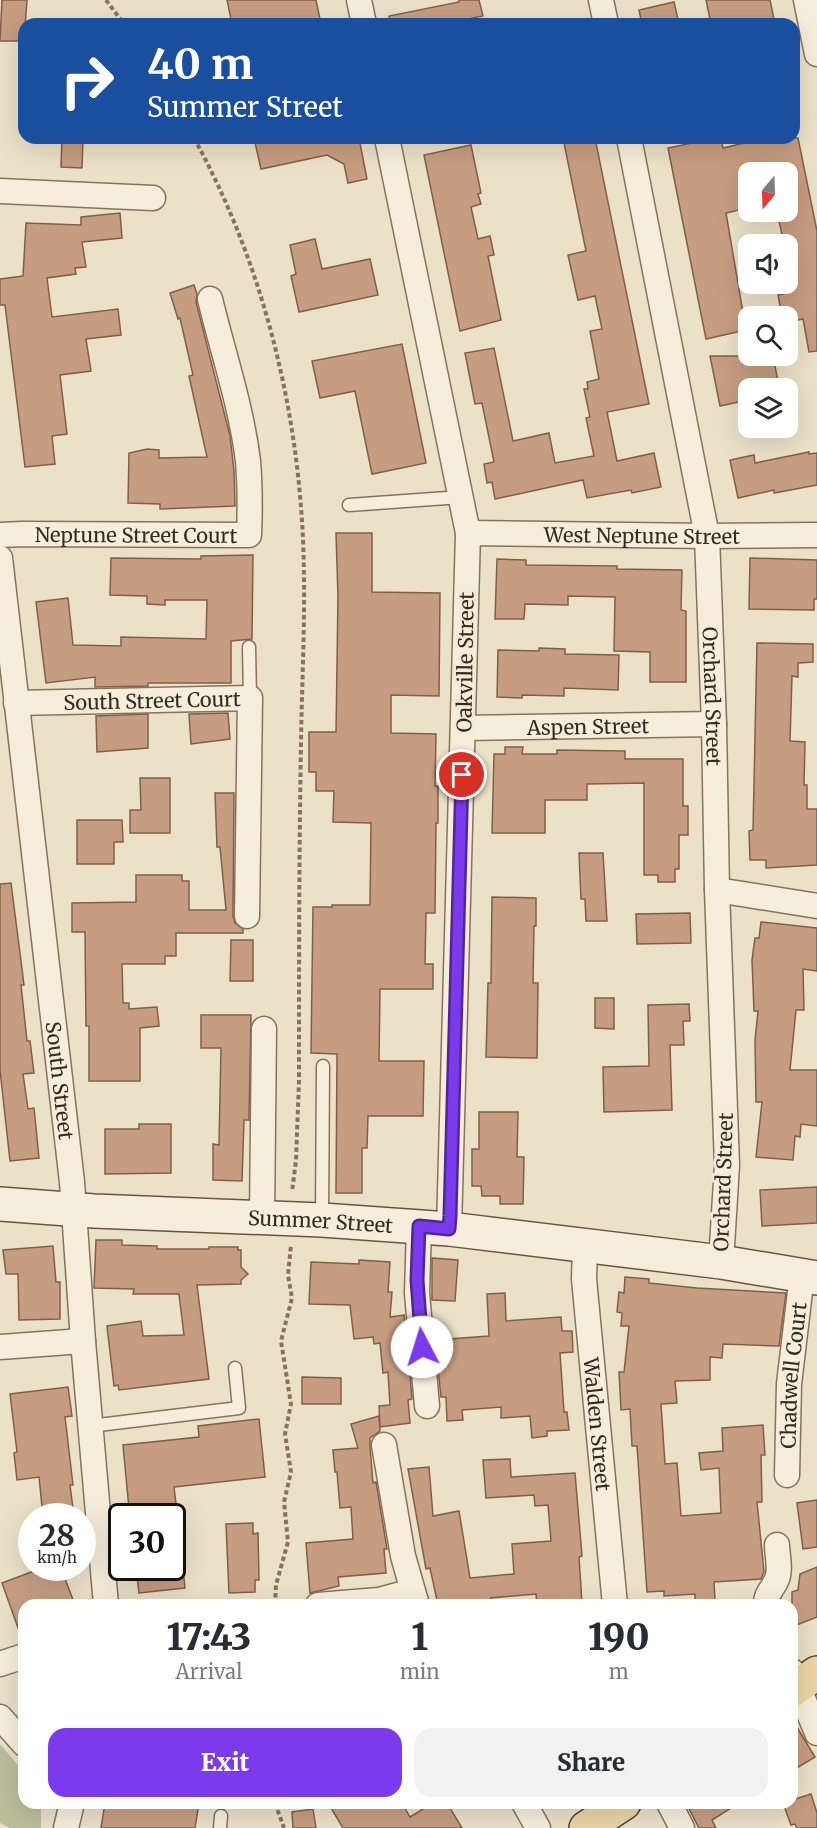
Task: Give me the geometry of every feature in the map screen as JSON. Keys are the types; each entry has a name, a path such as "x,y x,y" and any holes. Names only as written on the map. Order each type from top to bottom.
{"main road":[{"name":"Summer Street","path":"0,1204 74,1210 292,1219 434,1228 721,1262 809,1276"},
{"path":"586,1828 615,1809"}],"street":[{"path":"359,0 363,18"},
{"path":"601,0 605,18"},
{"path":"806,0 817,54"},
{"name":"Oakville Street","path":"388,144 468,533 464,728 434,1228 417,1287 427,1406"},
{"name":"Orchard Street","path":"629,144 707,536 727,1165 721,1262"},
{"path":"0,191 153,198"},
{"name":"Neptune Street Court","path":"0,536 22,534 249,535 249,487 244,440 232,381 210,299"},
{"name":"West Neptune Street","path":"468,533 817,535"},
{"name":"South Street","path":"0,558 74,1210 105,1599"},
{"name":"South Street Court","path":"16,703 250,698 248,916"},
{"name":"Aspen Street","path":"464,728 714,724"},
{"path":"717,890 817,906"},
{"path":"264,1029 292,1219"},
{"name":"Walden Street","path":"585,1245 584,1279 614,1599"},
{"name":"Chadwell Court","path":"787,1475 789,1384 809,1276"},
{"path":"0,1347 83,1341"},
{"path":"384,1445 403,1556 415,1598 397,1599"},
{"path":"767,1599 778,1573 777,1545"},
{"path":"0,1664 18,1658"},
{"path":"800,1680 817,1733"},
{"path":"0,1717 18,1737"},
{"path":"66,1828 71,1809"},
{"path":"527,1809 538,1828"},
{"path":"672,1809 682,1828"}],"lane":[{"path":"349,505 461,497"},
{"path":"249,647 250,698"},
{"path":"292,1219 323,1066"},
{"path":"90,1426 238,1408 235,1368"}],"path":[{"path":"106,0 120,18"},
{"path":"197,144 231,217 267,317 290,418 300,501 303,613 299,1081 288,1275 292,1298 281,1341 291,1404 285,1434 291,1472 284,1502 288,1542 276,1585 275,1599"},
{"path":"276,1809 284,1828"}],"green space":[{"path":"0,1744 18,1765 18,1809 41,1809 41,1828 10,1828 0,1823"}],"building":[{"path":"2,0 27,0 26,18 18,18 18,41 0,41"},
{"path":"227,0 316,0 320,18 231,18"},
{"path":"459,0 479,0 483,16 389,18 389,16 459,2"},
{"path":"706,0 770,0 774,18 710,18"},
{"path":"674,2 678,18 641,18 639,10"},
{"path":"62,144 83,144 82,168 61,167"},
{"path":"255,144 360,144 367,179 348,183 344,164 327,155 261,169"},
{"path":"564,144 596,144 649,404 607,412 617,461 654,453 661,487 587,498 583,480 495,499 492,482 487,483 484,464 494,462 482,403 475,404 465,353 494,348 513,441 549,433 555,463 594,456 586,418 590,417 584,389 588,389 587,382 599,379 590,331 602,329 595,296 578,300 568,255 586,251"},
{"path":"687,144 722,144 723,148 740,144 799,144 817,231 817,351 809,352 803,319 798,320 798,306 780,306 778,295 798,294 798,234 782,234 779,222 798,222 798,162 738,162 738,210 726,213 738,294 742,306 738,306 738,332 706,339 668,148"},
{"path":"471,145 481,193 478,194 481,204 471,207 478,239 490,236 494,255 488,256 501,320 460,331 424,155"},
{"path":"120,213 122,238 82,242 86,267 75,268 76,274 47,278 52,317 118,309 121,335 86,339 91,371 60,375 67,434 52,436 55,464 25,467 5,305 0,305 0,279 23,276 26,223 81,225 81,217"},
{"path":"315,239 322,269 370,259 378,295 299,312 291,276 296,274 290,245"},
{"path":"194,285 197,294 196,302 230,436 235,506 160,509 160,504 128,503 129,453 147,449 159,450 159,458 207,457 189,376 193,375 180,318 178,319 170,293"},
{"path":"402,344 426,463 372,474 355,391 320,398 312,361"},
{"path":"710,356 738,356 738,366 775,366 777,378 738,378 738,402 720,406"},
{"path":"809,452 809,454 817,453 817,485 774,493 774,490 738,498 730,460 754,455 755,463"},
{"path":"336,533 372,533 372,592 440,593 439,696 391,695 391,733 436,734 435,786 438,786 438,823 436,823 435,913 426,913 425,964 433,964 433,989 380,989 379,1061 424,1061 423,1116 368,1116 367,1148 362,1148 362,1193 336,1193 337,1054 311,1053 313,907 370,905 371,823 333,822 334,791 316,791 316,772 309,772 309,732 336,732 338,597"},
{"path":"253,555 252,639 231,641 231,683 148,683 148,686 95,687 95,677 46,683 36,602 68,598 73,645 121,646 121,637 206,639 207,600 165,600 165,605 147,604 147,596 110,595 111,558 201,559 201,556"},
{"path":"750,558 817,560 817,599 814,599 814,610 749,609"},
{"path":"497,559 526,560 526,565 617,566 617,569 682,570 681,610 686,611 686,682 650,682 650,652 614,651 615,597 568,596 568,605 525,604 524,619 495,619"},
{"path":"757,643 813,644 813,662 798,663 798,677 792,676 790,741 805,742 804,785 807,785 807,809 817,809 817,865 766,868 766,860 750,860 749,831 753,830"},
{"path":"539,648 565,649 565,654 619,655 618,690 564,688 564,696 497,697 498,650 539,651"},
{"path":"228,713 230,739 191,744 189,714"},
{"path":"148,714 148,748 97,752 96,716"},
{"path":"505,747 523,747 522,754 557,754 557,750 625,751 625,759 683,759 683,806 688,806 688,835 679,835 679,869 675,869 675,882 658,882 658,875 644,875 644,783 587,784 587,800 545,800 545,833 492,833 494,754 505,754"},
{"path":"140,778 170,778 170,833 130,833 130,810 141,810"},
{"path":"215,793 234,793 233,916 235,923 243,929 243,933 176,933 176,956 165,956 165,964 122,964 123,1003 129,1003 129,1009 157,1007 159,1026 140,1028 140,1081 89,1081 85,932 72,932 72,903 136,902 136,875 182,875 182,881 189,881 189,910 226,910 220,847 217,847"},
{"path":"77,820 122,820 123,842 114,842 114,864 77,864"},
{"path":"579,853 603,853 607,921 586,921 585,899 581,899"},
{"path":"11,883 24,985 21,985 27,1041 30,1041 34,1073 23,1074 28,1109 34,1108 39,1158 10,1161 0,1070 0,884"},
{"path":"492,897 536,898 533,983 538,983 537,1058 486,1057 488,983 491,983"},
{"path":"690,913 691,943 637,944 636,914"},
{"path":"761,922 817,928 817,971 803,969 804,1010 796,1010 790,1070 817,1070 817,1126 801,1124 800,1137 795,1136 793,1160 756,1157 762,1102 756,1102 755,1040 758,1011 754,1011 752,960 755,938 759,938"},
{"path":"231,940 253,940 253,981 230,981"},
{"path":"595,998 614,998 614,1029 595,1028"},
{"path":"689,1004 690,1021 683,1021 684,1045 670,1045 672,1110 604,1112 603,1067 649,1066 648,1005"},
{"path":"201,1015 251,1015 249,1120 244,1120 242,1181 213,1180 213,1144 219,1145 221,1048 201,1048"},
{"path":"479,1112 518,1112 517,1157 524,1157 523,1204 500,1204 500,1196 482,1196 481,1186 472,1186 472,1149 479,1149"},
{"path":"139,1124 171,1124 171,1173 105,1174 105,1129 139,1129"},
{"path":"817,1187 817,1223 762,1226 760,1190"},
{"path":"96,1240 122,1240 122,1245 157,1246 157,1249 238,1247 238,1250 241,1250 241,1267 248,1274 241,1280 241,1284 197,1285 209,1379 119,1390 118,1385 114,1386 107,1326 141,1321 143,1336 184,1335 179,1294 133,1294 134,1289 94,1288"},
{"path":"53,1246 56,1282 60,1282 60,1319 19,1320 18,1274 6,1274 3,1250"},
{"path":"432,1258 458,1260 455,1301 432,1300"},
{"path":"359,1260 390,1262 388,1292 392,1292 390,1317 404,1315 412,1399 408,1400 410,1423 380,1427 379,1406 390,1405 388,1372 383,1373 380,1343 374,1344 373,1337 354,1339 350,1305 309,1304 311,1262 359,1264"},
{"path":"625,1277 649,1279 649,1283 697,1288 786,1293 779,1346 723,1344 722,1358 710,1357 710,1380 675,1381 677,1403 661,1404 665,1464 677,1463 681,1516 721,1513 719,1468 701,1470 699,1453 723,1451 722,1428 763,1425 765,1455 761,1455 762,1502 757,1502 764,1572 761,1579 714,1582 715,1599 695,1599 695,1594 664,1596 664,1591 647,1592 637,1446 632,1446 630,1409 621,1410 619,1372 624,1372 629,1326 621,1326 622,1313 617,1312 619,1292 624,1293"},
{"path":"505,1293 506,1321 561,1317 562,1331 572,1331 573,1352 560,1353 564,1412 567,1412 569,1430 547,1431 547,1436 532,1438 530,1416 501,1418 501,1407 462,1410 463,1420 447,1421 446,1397 441,1397 435,1340 489,1336 487,1294"},
{"path":"302,1377 341,1378 341,1404 302,1404"},
{"path":"68,1387 72,1416 65,1417 73,1485 70,1485 72,1503 42,1503 39,1477 17,1480 14,1453 17,1452 10,1394"},
{"path":"379,1416 380,1431 370,1438 370,1447 373,1483 376,1482 387,1549 384,1549 386,1573 338,1577 339,1586 310,1593 306,1543 353,1539 351,1507 340,1508 333,1450 358,1448 351,1424"},
{"path":"259,1419 265,1477 174,1487 176,1503 128,1503 123,1445 199,1437 198,1426"},
{"path":"510,1459 511,1477 575,1473 582,1556 579,1557 582,1599 536,1599 536,1594 492,1599 437,1599 430,1568 426,1569 408,1469 429,1467 433,1516 459,1511 470,1578 514,1574 512,1544 551,1541 548,1505 535,1506 534,1495 486,1498 483,1460"},
{"path":"817,1500 817,1547 803,1549 797,1503"},
{"path":"253,1523 253,1534 258,1533 259,1580 255,1580 255,1592 229,1593 226,1524"},
{"path":"817,1567 817,1617 798,1625 798,1599 792,1599 792,1592 798,1590 800,1574"},
{"path":"18,1577 18,1581 66,1581 73,1599 18,1599 18,1628 2,1583"},
{"path":"138,1581 184,1581 185,1588 139,1593"},
{"path":"798,1729 815,1757 798,1767"},
{"path":"811,1794 817,1813 817,1828 797,1828 795,1824 791,1825 785,1809 798,1809 798,1798"},
{"path":"104,1809 198,1809 195,1828 101,1828"},
{"path":"313,1809 316,1828 293,1828 292,1812"},
{"path":"332,1809 405,1809 410,1817 423,1809 451,1809 462,1828 343,1828"},
{"path":"689,1809 729,1809 712,1820 716,1828 699,1828"}],"route":[{"path":"422,1347 417,1280 419,1226 449,1229 451,1204 462,775"}]}
